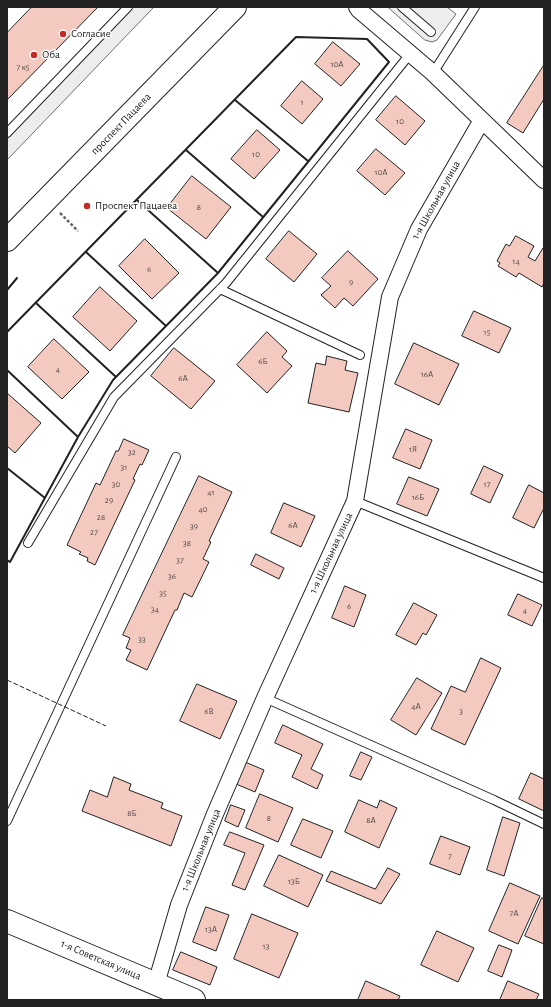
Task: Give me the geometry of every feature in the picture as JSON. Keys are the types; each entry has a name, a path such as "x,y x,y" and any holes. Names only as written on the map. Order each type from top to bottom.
{"main road":[{"name":"проспект Пацаева","path":"7,240 234,7"},
{"name":"1-я Советская улица","path":"7,921 194,1000"}],"street":[{"path":"357,7 432,73 544,180"},
{"name":"1-я Школьная улица","path":"156,984 179,905 215,814 265,698 355,500 390,297 418,229 482,120"}],"lane":[{"path":"7,133 128,7"},
{"path":"432,73 475,7"},
{"path":"406,8 431,32"},
{"path":"28,543 114,397 220,289 410,54"},
{"path":"220,289 360,355"},
{"path":"7,821 176,457"},
{"path":"355,500 544,578"},
{"path":"265,698 494,800 544,824"}],"path":[{"path":"58,212 78,231"}],"shaded area":[{"path":"133,7 154,7 7,160 7,139"},
{"path":"388,7 447,7 456,14 437,40 432,42 425,40"}],"building":[{"path":"32,7 98,7 7,100 7,33"},
{"path":"333,42 360,64 341,86 315,64"},
{"path":"544,65 544,99 523,133 507,123"},
{"path":"302,81 323,99 302,124 281,106"},
{"path":"396,96 425,121 405,145 376,120"},
{"path":"257,130 280,150 254,179 231,159"},
{"path":"376,149 405,173 385,195 357,171"},
{"path":"192,176 231,207 206,239 167,208"},
{"path":"289,231 317,254 294,282 266,259"},
{"path":"516,236 534,246 528,257 535,261 543,248 544,249 544,283 542,287 519,273 516,277 498,266 500,263 497,261 506,244 509,246"},
{"path":"145,239 179,273 152,299 119,266"},
{"path":"348,251 378,279 353,306 344,298 335,308 321,295 331,286 322,278"},
{"path":"100,287 137,321 110,351 73,317"},
{"path":"474,311 511,328 499,353 462,336"},
{"path":"267,332 287,351 282,357 292,366 267,393 237,365"},
{"path":"54,339 89,372 62,399 28,367"},
{"path":"414,343 459,364 439,405 395,384"},
{"path":"174,348 215,381 191,409 151,376"},
{"path":"327,356 347,361 345,370 358,373 349,412 308,403 316,363 325,365"},
{"path":"7,393 41,423 15,453 7,446"},
{"path":"406,429 432,440 420,469 393,458"},
{"path":"124,439 149,450 142,465 140,464 133,479 135,480 95,565 87,561 88,558 79,554 81,552 67,545 96,483 100,485 116,451 118,451"},
{"path":"484,466 503,475 490,503 471,494"},
{"path":"199,476 232,492 209,541 211,542 203,559 209,562 192,597 184,593 147,670 126,660 131,650 126,648 130,638 123,635"},
{"path":"409,477 439,489 427,516 397,504"},
{"path":"529,485 544,493 544,508 534,528 513,518"},
{"path":"284,503 315,516 301,547 271,533"},
{"path":"256,554 284,568 279,579 251,565"},
{"path":"345,586 366,595 354,627 332,618"},
{"path":"518,594 542,605 532,626 508,615"},
{"path":"414,603 437,615 426,635 423,633 416,645 396,635"},
{"path":"481,658 501,668 465,745 431,729 451,686 465,692"},
{"path":"417,678 442,693 416,735 391,720"},
{"path":"197,684 237,701 220,739 180,721"},
{"path":"283,725 323,744 311,769 323,775 317,789 292,777 302,755 275,743"},
{"path":"361,752 372,757 361,780 350,776"},
{"path":"245,762 264,770 255,792 236,784"},
{"path":"531,773 544,779 544,811 519,799"},
{"path":"114,777 131,784 129,790 163,803 161,808 182,816 171,846 82,811 90,790 107,797"},
{"path":"260,794 293,808 278,842 246,828"},
{"path":"359,800 377,808 380,800 397,808 379,848 345,832"},
{"path":"231,805 245,810 238,827 225,821"},
{"path":"503,817 520,823 504,876 487,870"},
{"path":"303,819 333,831 321,858 291,845"},
{"path":"230,832 264,845 245,890 232,885 245,853 224,845"},
{"path":"441,836 470,847 460,875 430,864"},
{"path":"279,855 323,875 308,907 264,886"},
{"path":"388,868 400,874 381,904 326,881 331,871 375,889"},
{"path":"510,883 540,896 518,944 489,931"},
{"path":"542,898 544,899 544,944 525,936"},
{"path":"206,907 229,915 216,951 193,942"},
{"path":"252,914 298,933 279,978 234,959"},
{"path":"437,931 474,948 458,982 421,965"},
{"path":"499,945 512,950 502,977 488,971"},
{"path":"181,952 217,967 210,985 173,970"},
{"path":"366,981 400,996 398,1000 358,1000"},
{"path":"508,981 539,994 536,1000 500,1000"}],"fence":[{"path":"7,680 106,726"}],"wall":[{"path":"7,332 296,37 367,39 389,62 218,273 113,380 78,437 10,562 7,560"},
{"path":"235,100 308,161"},
{"path":"186,150 263,217"},
{"path":"138,201 218,273"},
{"path":"86,252 166,326"},
{"path":"7,290 17,278"},
{"path":"36,303 116,377"},
{"path":"7,370 78,437"},
{"path":"7,468 45,498"}],"place":[{"name":"Согласие","path":"63,34"},
{"name":"Оба","path":"34,55"},
{"name":"Проспект Пацаева","path":"87,206"}]}
